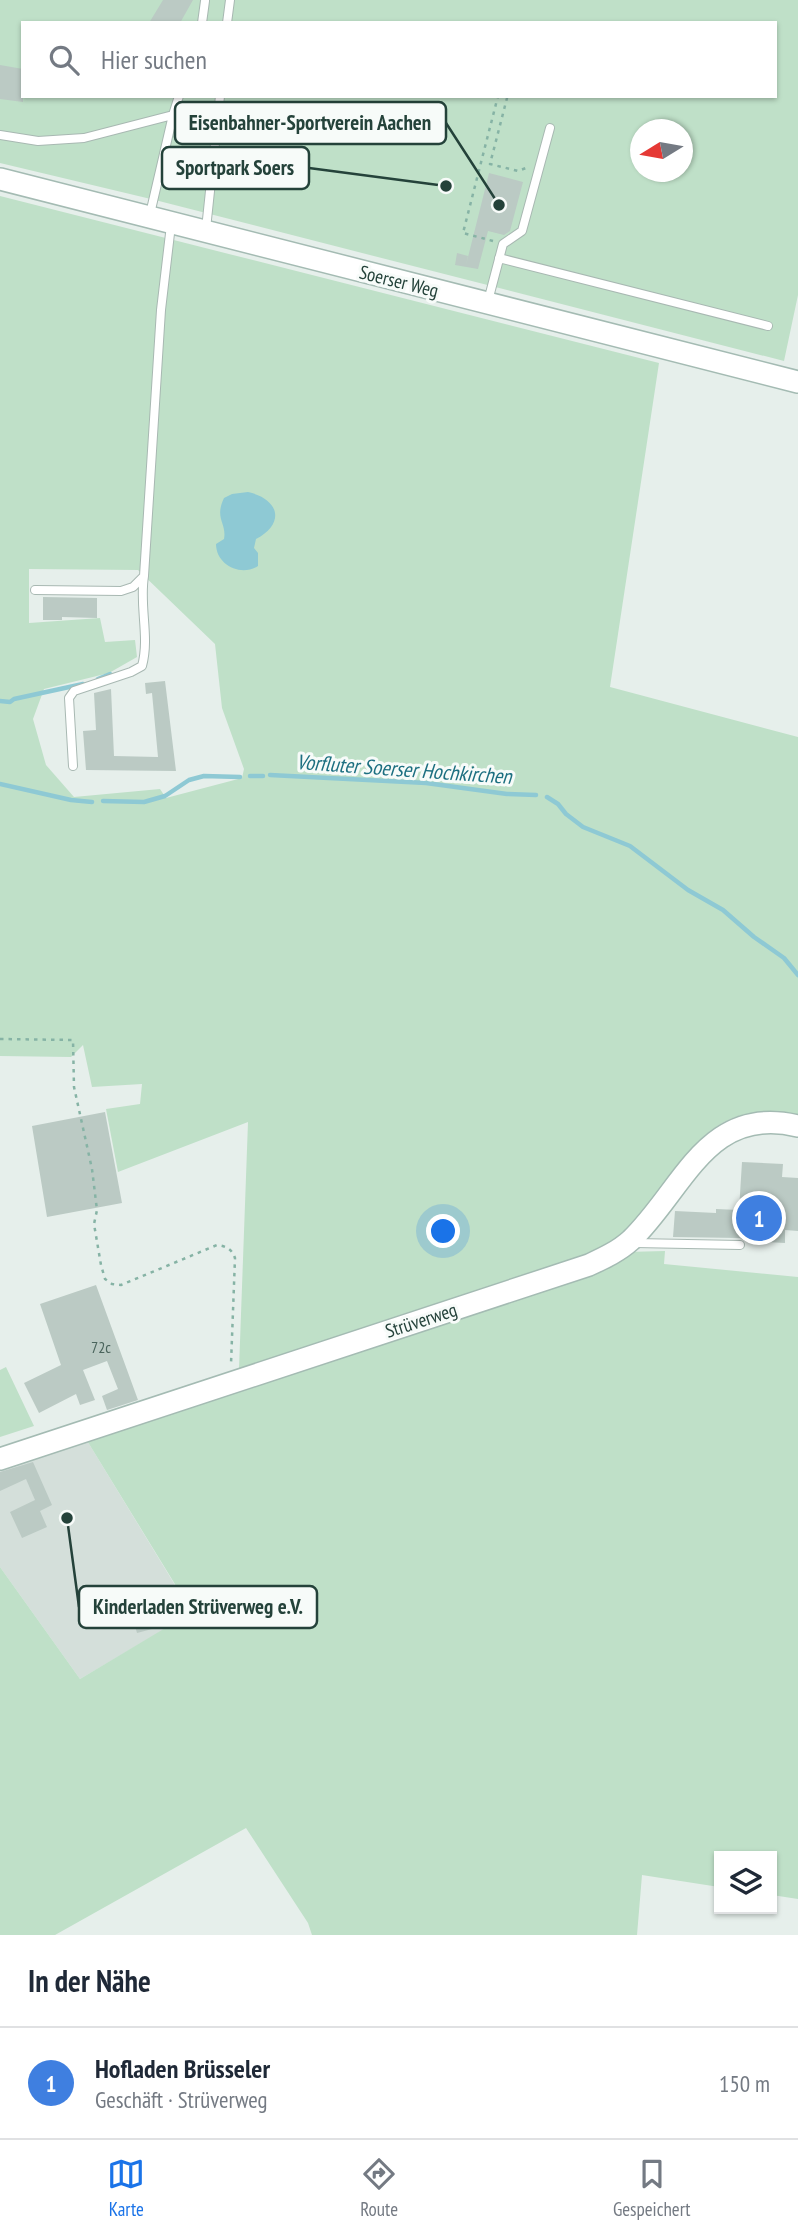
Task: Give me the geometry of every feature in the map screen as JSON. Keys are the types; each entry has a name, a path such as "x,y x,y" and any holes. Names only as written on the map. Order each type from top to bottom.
{"street":[{"name":"Soerser Weg","path":"0,179 798,382"},
{"name":"Strüverweg","path":"0,1459 589,1265 628,1242 692,1163 715,1140 755,1123 776,1122 798,1126"}],"lane":[{"path":"228,21 230,0"},
{"path":"202,21 205,1"},
{"path":"149,217 178,98"},
{"path":"205,231 220,98"},
{"path":"0,135 38,141 84,138 173,115"},
{"path":"488,304 503,244 522,231 550,128"},
{"path":"73,766 69,698 74,691 142,666 145,654 141,593 161,310 172,222"},
{"path":"499,258 768,326"},
{"path":"36,590 121,591 133,587 144,576"},
{"path":"628,1242 740,1245"}],"path":[{"path":"497,98 463,233 503,244"},
{"path":"507,98 490,164 518,172 525,167 538,171"},
{"path":"0,1039 73,1040 75,1087 92,1169 97,1210 94,1224 105,1279 112,1284 121,1285 217,1245 233,1252 231,1383"}],"shaded area":[{"path":"86,1439 192,1613 80,1679 0,1567 0,1469"}],"green space":[{"path":"0,0 798,0 798,295 784,361 0,163"},
{"path":"0,196 659,363 610,687 798,737 798,1116 764,1112 737,1117 715,1128 696,1144 624,1232 588,1255 239,1369 248,1122 118,1172 106,1109 140,1104 142,1084 92,1087 83,1045 71,1057 0,1056","holes":["29,569 138,570 215,644 222,708 244,769 242,778 166,798 160,789 74,797 46,765 33,719 44,689 109,673 137,657 135,640 105,642 100,618 29,623"]},
{"path":"665,1251 664,1264 798,1277 798,1899 777,1896 777,1851 714,1851 714,1886 642,1875 637,1935 312,1935 308,1923 246,1828 55,1935 0,1935 0,1567 80,1679 192,1612 86,1439 626,1252"},
{"path":"6,1367 34,1426 0,1437 0,1370"}],"water":[{"path":"248,492 267,500 275,512 275,519 266,533 256,539 254,548 258,553 258,566 244,570 225,563 220,558 216,544 224,539 220,511 224,498"}],"building":[{"path":"163,0 193,0 181,21 150,21"},
{"path":"0,65 21,69 23,102 0,99"},
{"path":"489,173 523,182 510,231 504,235 488,231 478,269 455,265 457,253 468,256 466,265"},
{"path":"43,597 97,598 97,618 62,617 62,620 43,620"},
{"path":"165,681 176,771 86,770 83,731 96,730 94,693 111,689 114,756 158,757 152,693 146,694 145,683"},
{"path":"105,1112 122,1203 47,1217 32,1126"},
{"path":"742,1162 783,1164 782,1177 798,1178 798,1231 785,1230 785,1243 745,1241 740,1238 673,1237 675,1211 716,1213 716,1209 739,1210"},
{"path":"96,1285 138,1400 107,1410 102,1396 118,1389 107,1361 83,1370 95,1400 80,1405 76,1394 39,1413 24,1383 61,1365 40,1304"},
{"path":"33,1462 52,1505 40,1511 47,1527 22,1538 10,1512 35,1500 26,1479 0,1491 0,1472"},
{"path":"141,1589 152,1629 137,1633 126,1594"}],"waterway":[{"path":"98,679 110,674"},
{"path":"0,701 10,702 83,684"},
{"name":"Vorfluter Soerser Hochkirchen","path":"270,775 426,783 507,794 536,795"},
{"name":"Vorfluter Soerser Hochkirchen","path":"103,801 144,802 165,796 189,780 204,776 240,777"},
{"name":"Vorfluter Soerser Hochkirchen","path":"250,776 263,776"},
{"name":"Vorfluter Soerser Hochkirchen","path":"0,784 92,802"},
{"name":"Vorfluter Soerser Hochkirchen","path":"547,797 583,827 630,846 688,890 723,910 784,958 798,975"}],"place":[{"name":"Sportpark Soers","path":"446,186"},
{"name":"Eisenbahner-Sportverein Aachen","path":"499,205"},
{"name":"Hofladen Brüsseler","path":"759,1218"},
{"name":"Kinderladen Strüverweg e.V.","path":"67,1518"}]}
